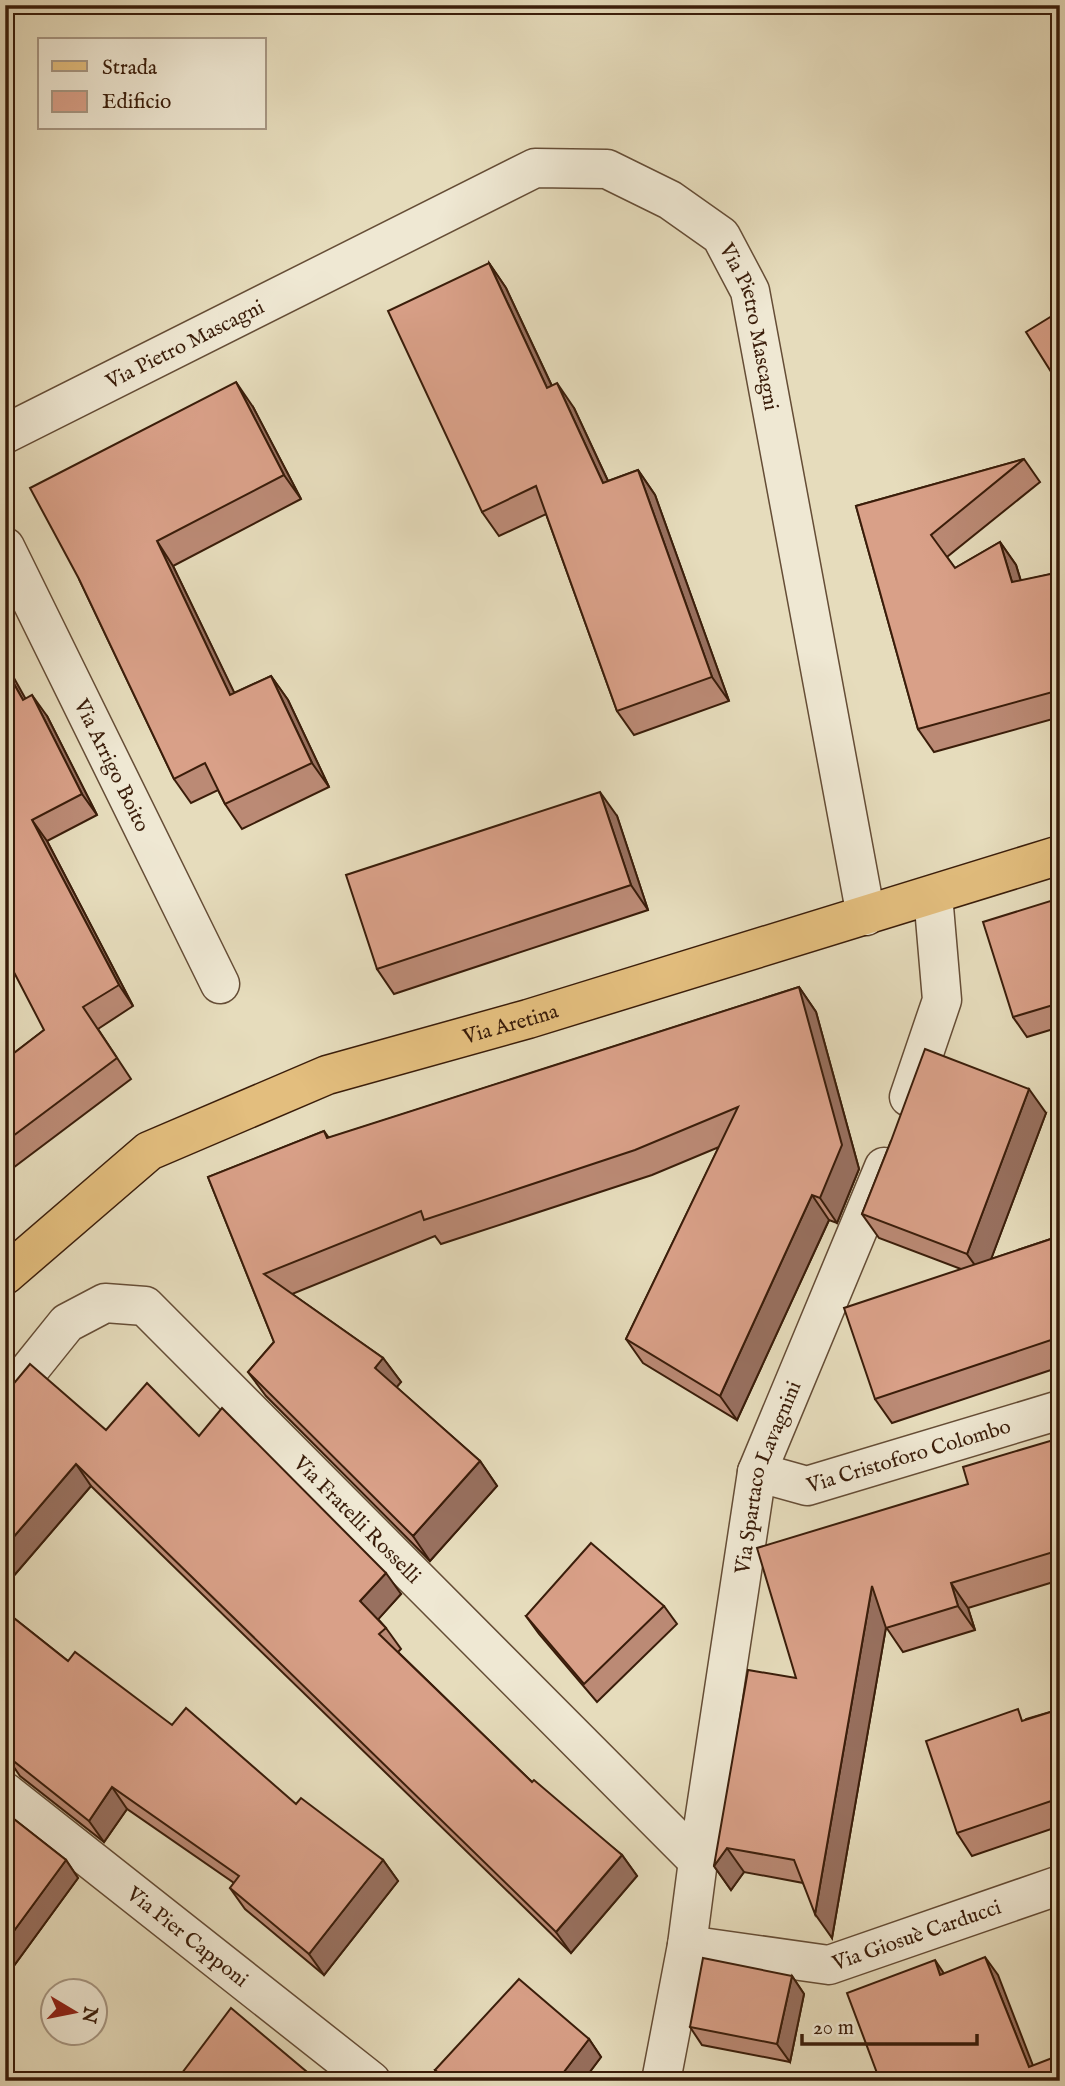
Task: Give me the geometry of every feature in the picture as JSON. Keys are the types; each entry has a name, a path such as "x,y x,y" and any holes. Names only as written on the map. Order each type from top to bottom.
{"main road":[{"name":"Via Aretina","path":"5,1275 149,1151 327,1075 528,1018 1060,855"}],"street":[{"name":"Via Pietro Mascagni","path":"5,434 535,168 607,169 670,200 721,236 750,290 866,916"},
{"name":"Via Arrigo Boito","path":"5,547 220,984"},
{"name":"Via Spartaco Lavagnini","path":"661,2081 687,1945 757,1472 888,1157 942,1000 933,895"},
{"name":"Via Fratelli Rosselli","path":"5,1400 68,1324 105,1303 145,1307 698,1861"},
{"name":"Via Cristoforo Colombo","path":"757,1472 807,1486 1060,1410"},
{"name":"Via Pier Capponi","path":"5,1792 371,2081"},
{"name":"Via Giosuè Carducci","path":"687,1945 829,1965 1060,1885"}],"building":[{"path":"489,263 547,388 557,383 603,483 638,470 712,677 617,711 536,486 482,512 388,311"},
{"path":"1060,311 1060,386 1026,332"},
{"path":"236,382 284,475 157,541 230,695 271,676 312,763 225,804 205,763 174,779 79,579 30,488"},
{"path":"1024,459 931,535 955,568 1000,542 1012,582 1060,572 1060,690 918,729 856,506"},
{"path":"5,668 23,700 32,695 82,794 32,820 119,985 83,1007 117,1058 5,1142 5,1060 44,1030 5,955"},
{"path":"600,792 631,885 377,969 346,875"},
{"path":"1060,898 1060,1003 1013,1017 983,922"},
{"path":"799,987 842,1145 820,1198 812,1195 720,1396 626,1339 738,1107 635,1150 424,1220 421,1211 264,1274 383,1358 375,1368 480,1461 413,1536 248,1372 274,1342 208,1177 324,1131 327,1138"},
{"path":"925,1049 1029,1089 967,1254 862,1214"},
{"path":"1060,1236 1060,1337 875,1399 844,1308"},
{"path":"30,1364 106,1430 147,1383 199,1436 222,1408 386,1573 360,1601 386,1628 379,1634 532,1782 534,1780 622,1855 556,1932 76,1464 5,1547 5,1394"},
{"path":"1060,1438 1060,1550 951,1583 958,1606 886,1628 872,1586 815,1914 794,1860 727,1848 714,1866 748,1670 796,1678 757,1548 968,1484 963,1467"},
{"path":"591,1543 664,1606 584,1684 526,1616"},
{"path":"5,1611 68,1661 75,1652 172,1725 186,1708 296,1804 301,1798 383,1860 309,1954 230,1888 239,1876 112,1787 89,1821 6,1755 9,1751 5,1748"},
{"path":"1018,1709 1022,1721 1060,1709 1060,1798 957,1833 926,1741"},
{"path":"5,1812 66,1860 5,1943"},
{"path":"985,1957 1029,2067 1060,2055 1060,2081 880,2081 847,1993 935,1960 940,1975"},
{"path":"703,1958 792,1976 777,2044 690,2027"},
{"path":"519,1979 589,2039 557,2081 448,2081 435,2070"},
{"path":"231,2008 313,2077 310,2081 176,2081"}]}
